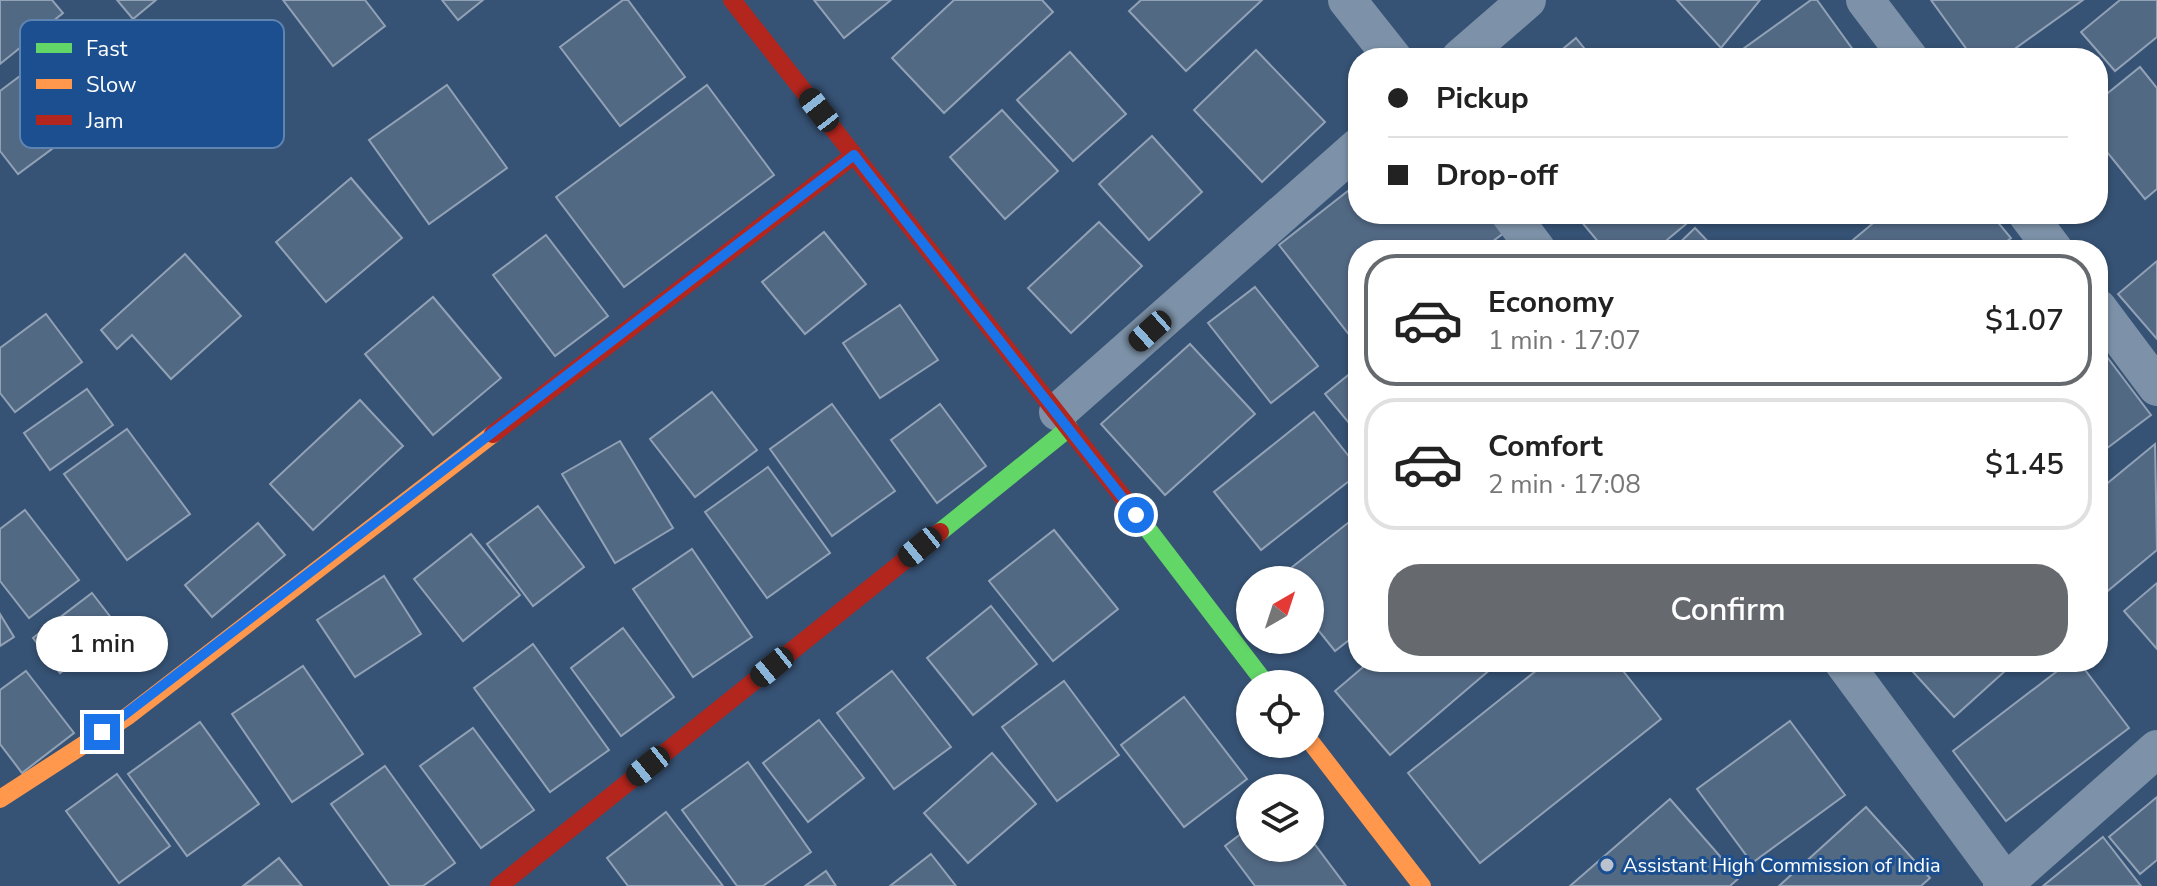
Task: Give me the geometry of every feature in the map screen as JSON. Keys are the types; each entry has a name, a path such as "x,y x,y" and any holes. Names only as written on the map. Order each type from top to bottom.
{"street":[{"path":"732,0 1255,670"},
{"path":"1347,0 1385,48"},
{"path":"1472,48 1527,0"},
{"path":"1865,0 1901,48"},
{"path":"0,799 128,716 854,155"},
{"path":"499,886 1063,420 1348,156"},
{"path":"2108,321 2157,387"},
{"path":"1850,672 2004,884 2157,749"},
{"path":"1323,758 1422,886"}],"building":[{"path":"0,0 52,0 63,13 54,20 20,20 20,48 0,64"},
{"path":"117,0 156,0 133,19"},
{"path":"283,0 365,0 385,26 333,66"},
{"path":"442,0 483,0 458,20"},
{"path":"623,0 628,0 685,77 620,126 560,47"},
{"path":"814,0 891,0 844,38"},
{"path":"954,0 1042,0 1053,12 944,113 892,58"},
{"path":"1141,0 1262,0 1186,71 1129,11"},
{"path":"1677,0 1760,0 1721,48"},
{"path":"1811,0 1817,0 1852,48 1744,48"},
{"path":"1931,0 2083,0 2016,48 1966,48"},
{"path":"2120,0 2157,0 2157,37 2115,71 2108,63 2108,48 2095,48 2081,32"},
{"path":"1576,38 1584,48 1564,48"},
{"path":"1256,50 1325,122 1262,182 1194,110"},
{"path":"1070,52 1126,114 1073,161 1017,100"},
{"path":"2140,67 2157,88 2157,189 2145,199 2108,153 2108,93"},
{"path":"20,76 20,148 53,148 18,174 0,151 0,91"},
{"path":"447,85 507,168 429,224 369,140"},
{"path":"707,85 774,175 624,287 556,197"},
{"path":"1002,110 1058,171 1005,219 950,157"},
{"path":"1152,136 1202,192 1149,240 1099,184"},
{"path":"351,178 402,238 326,302 276,242"},
{"path":"1348,191 1348,224 1516,224 1494,240 1348,240 1348,333 1279,245"},
{"path":"1099,222 1142,266 1071,333 1028,288"},
{"path":"1583,224 1686,224 1667,240 1597,240"},
{"path":"1872,224 1999,224 2011,238 2008,240 1853,240"},
{"path":"1695,228 1706,240 1682,240"},
{"path":"824,232 866,284 805,334 762,282"},
{"path":"546,235 608,316 555,356 493,275"},
{"path":"185,254 241,316 171,379 132,335 117,349 101,330"},
{"path":"2157,261 2157,339 2118,294"},
{"path":"1255,287 1318,366 1271,403 1208,323"},
{"path":"433,297 501,378 433,435 365,354"},
{"path":"900,305 938,360 880,398 843,343"},
{"path":"46,314 82,362 15,412 0,393 0,348"},
{"path":"1190,344 1255,414 1165,495 1101,424"},
{"path":"2108,358 2151,415 2108,447"},
{"path":"1348,375 1348,422 1325,394"},
{"path":"87,389 113,425 50,470 24,433"},
{"path":"712,392 757,450 695,497 650,439"},
{"path":"360,400 403,446 313,530 270,484"},
{"path":"832,404 895,491 832,536 770,449"},
{"path":"940,404 986,466 937,503 891,440"},
{"path":"1314,412 1348,455 1348,482 1261,550 1214,492"},
{"path":"127,429 190,514 127,560 64,474"},
{"path":"620,441 673,528 615,563 562,474"},
{"path":"2155,444 2157,550 2108,591 2108,483"},
{"path":"768,467 830,553 767,598 705,512"},
{"path":"538,506 584,567 533,606 487,544"},
{"path":"25,510 79,580 29,618 0,581 0,529"},
{"path":"258,523 285,555 212,617 185,585"},
{"path":"1348,523 1348,641 1335,651 1324,637 1324,566 1293,566"},
{"path":"1054,530 1118,609 1053,661 989,581"},
{"path":"471,534 520,595 463,641 414,579"},
{"path":"692,549 752,637 693,677 633,589"},
{"path":"384,576 421,634 355,677 317,620"},
{"path":"2157,583 2157,649 2124,611"},
{"path":"92,593 119,628 60,673 33,638"},
{"path":"991,606 1037,664 973,715 927,658"},
{"path":"0,614 14,637 0,646"},
{"path":"623,628 674,697 621,736 571,668"},
{"path":"533,644 609,750 550,792 474,688"},
{"path":"303,666 363,754 292,802 232,714"},
{"path":"26,671 74,733 22,773 0,744 0,690"},
{"path":"892,671 951,747 894,789 837,713"},
{"path":"1357,672 1487,672 1390,755 1335,691"},
{"path":"1534,672 1624,672 1661,719 1480,863 1408,773"},
{"path":"1913,672 2004,672 1954,717"},
{"path":"2056,672 2087,672 2129,728 2006,821 1953,751"},
{"path":"1064,681 1119,755 1057,801 1002,727"},
{"path":"1184,697 1243,774 1236,774 1236,787 1184,827 1121,745"},
{"path":"819,720 864,778 808,822 763,763"},
{"path":"1790,721 1845,795 1752,863 1697,789"},
{"path":"200,722 259,804 187,856 128,774"},
{"path":"473,728 534,810 481,848 420,766"},
{"path":"992,753 1036,804 968,863 924,813"},
{"path":"748,762 811,852 763,886 737,886 682,810"},
{"path":"385,766 455,863 423,886 390,886 331,804"},
{"path":"117,774 170,846 119,883 66,811"},
{"path":"2157,797 2157,860 2140,874 2109,837"},
{"path":"1670,799 1739,878 1730,886 1570,886"},
{"path":"1866,807 1930,878 1921,886 1779,886"},
{"path":"666,812 723,886 628,886 607,858"},
{"path":"2103,837 2141,886 2043,886"},
{"path":"1236,838 1236,861 1225,846"},
{"path":"931,854 956,886 890,886"},
{"path":"1324,857 1346,886 1255,886 1237,862 1324,862"},
{"path":"279,858 302,886 243,886"},
{"path":"826,871 836,886 805,886"}],"traffic: fast":[{"path":"940,532 1069,428"},
{"path":"1137,515 1255,670"}],"traffic: slow":[{"path":"0,799 128,716 493,434"},
{"path":"1323,758 1422,886"}],"traffic: jam":[{"path":"732,0 1137,515"},
{"path":"493,434 854,155"},
{"path":"499,886 940,532"}],"place":[{"name":"Assistant High Commission of India","path":"1607,865"}],"route":[{"path":"102,732 128,716 854,155 1136,515"}]}
